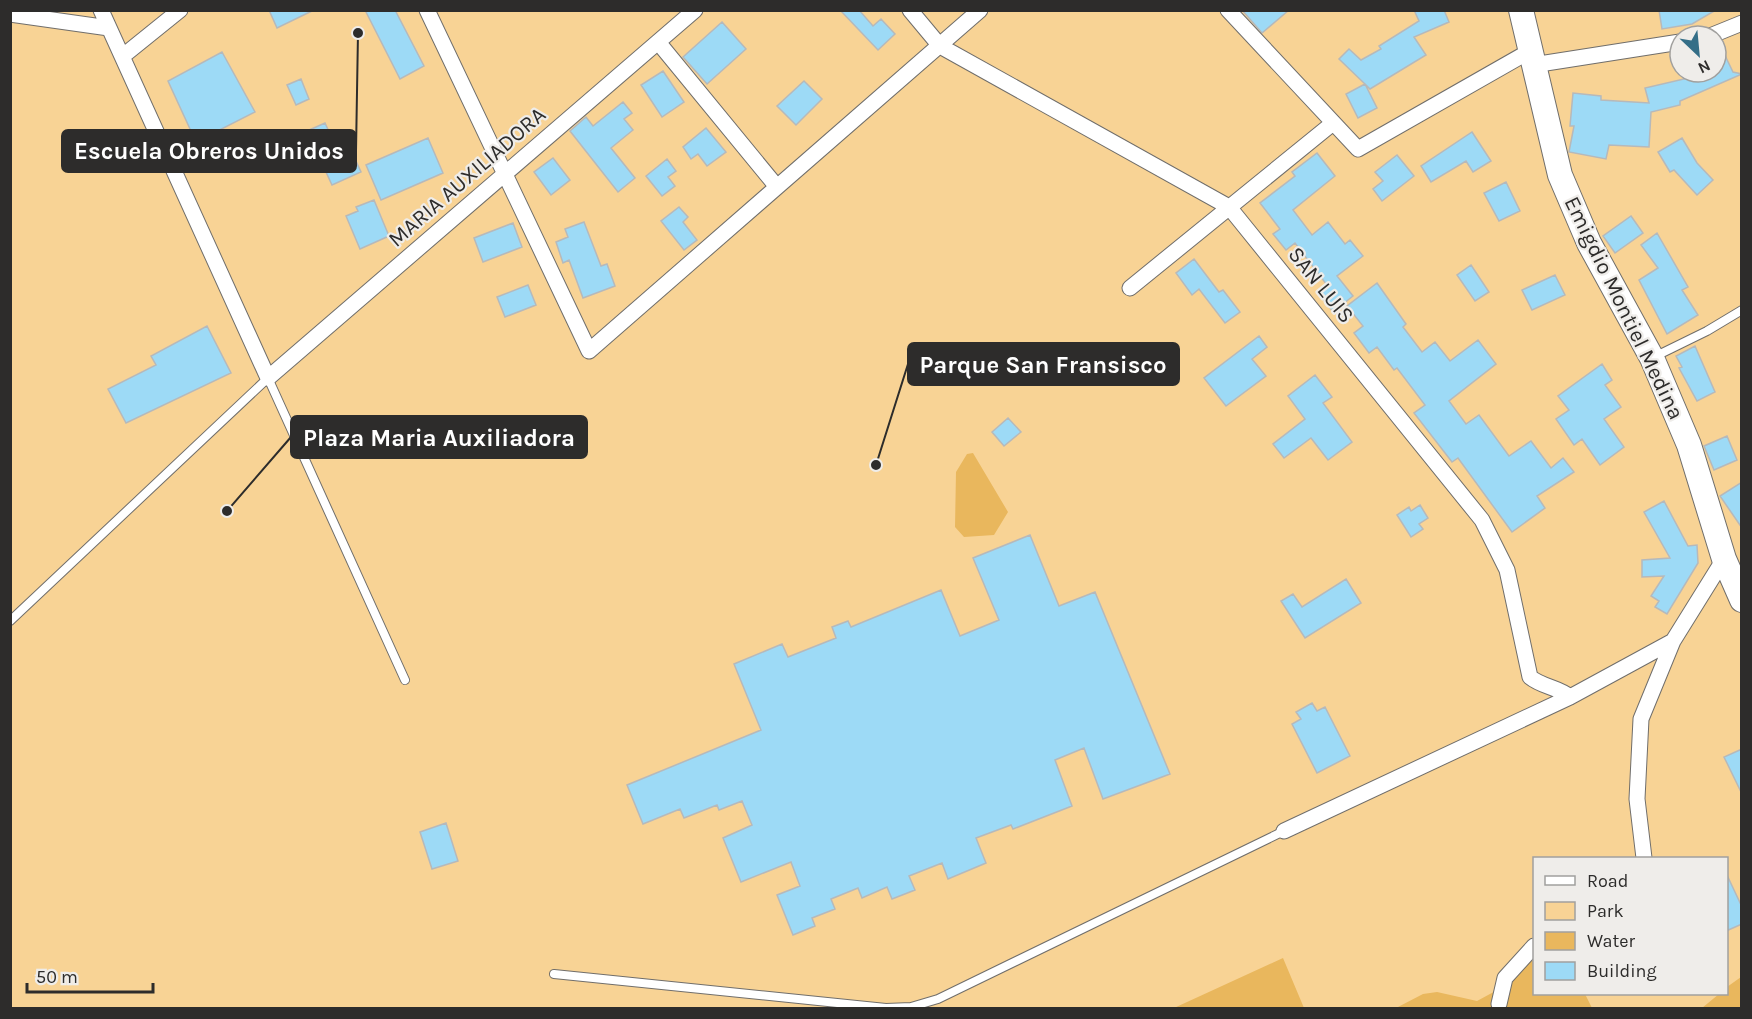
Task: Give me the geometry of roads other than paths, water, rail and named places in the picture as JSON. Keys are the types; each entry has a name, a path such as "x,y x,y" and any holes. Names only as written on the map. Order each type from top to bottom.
{"main road":[{"name":"Emigdio Montiel Medina","path":"1521,10 1560,175 1590,243 1652,358 1689,445 1724,560 1742,600"}],"street":[{"path":"101,10 268,378"},
{"path":"123,56 180,10"},
{"path":"427,10 589,351 980,10"},
{"name":"MARIA AUXILIADORA","path":"268,378 695,10"},
{"name":"SAN LUIS","path":"910,10 940,46 1229,207 1482,520 1507,570 1530,677 1537,683 1561,690 1570,697"},
{"path":"1228,10 1328,127 1358,149 1532,58 1668,43"},
{"path":"10,14 109,28"},
{"path":"1728,29 1742,23"},
{"path":"658,42 777,187"},
{"path":"1130,288 1328,127"},
{"path":"1644,857 1637,799 1641,719 1673,641 1724,560"},
{"path":"1284,831 1570,697 1673,641"},
{"path":"1500,1006 1505,978 1533,947"}],"lane":[{"path":"1652,358 1707,331 1742,309"},
{"path":"10,621 268,378 405,680"},
{"path":"554,974 886,1008 911,1006 938,999 1284,831"}],"water":[{"path":"973,453 1008,512 994,535 964,537 955,527 956,472 967,454"},
{"path":"1283,958 1304,1008 1174,1008"},
{"path":"1533,960 1533,995 1586,995 1592,1008 1396,1008 1423,994 1437,992 1477,1001 1501,988 1520,968"},
{"path":"1741,977 1741,1008 1702,1008 1718,995 1728,995 1728,986"}],"place":[{"name":"Escuela Obreros Unidos","path":"358,33"},
{"name":"Parque San Fransisco","path":"876,465"},
{"name":"Plaza Maria Auxiliadora","path":"227,511"}]}
